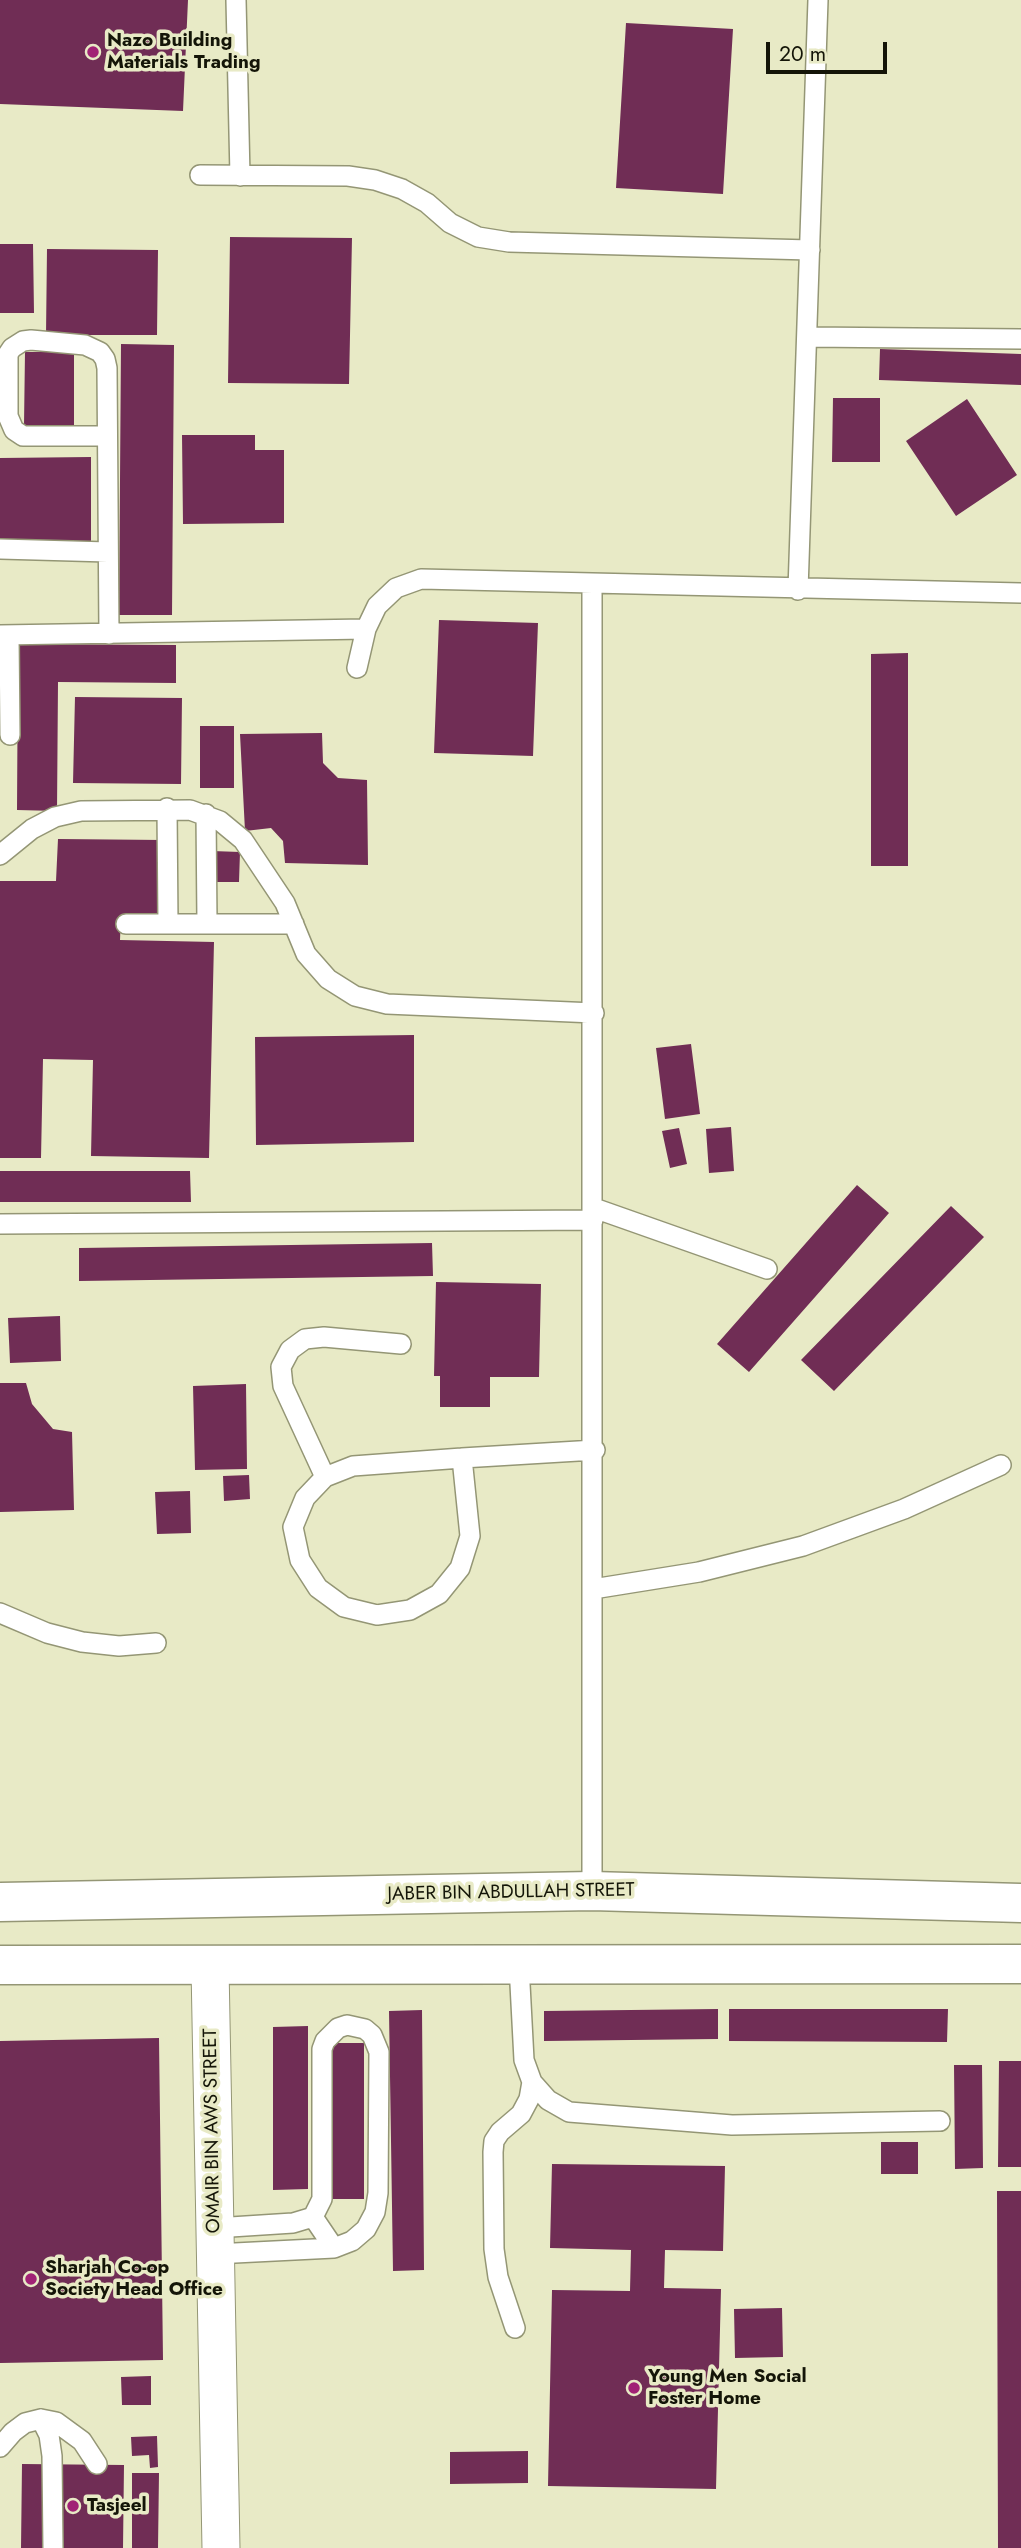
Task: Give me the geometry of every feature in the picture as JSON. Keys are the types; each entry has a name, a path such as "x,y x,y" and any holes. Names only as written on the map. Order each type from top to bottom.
{"street":[{"name":"JABER BIN ABDULLAH STREET","path":"0,1902 592,1891 1021,1903"},
{"path":"0,1919 53,1917 122,1900"},
{"path":"0,1965 210,1967 1021,1964"},
{"name":"OMAIR BIN AWS STREET","path":"210,1967 221,2548"}],"lane":[{"path":"236,0 240,176"},
{"path":"798,590 818,0"},
{"path":"200,175 348,176 375,180 402,189 427,203 450,223 478,237 509,242 810,250"},
{"path":"808,337 1021,339"},
{"path":"107,436 23,436 14,430 8,416 8,354 12,348 23,341 31,340 85,345 100,352 107,368 109,634"},
{"path":"0,549 108,552"},
{"path":"358,668 366,629 377,606 396,588 421,579 798,590 1021,593"},
{"path":"592,1891 593,584"},
{"path":"10,735 5,635 366,629"},
{"path":"0,855 32,829 55,817 81,811 167,808 206,814 220,821 243,840 279,894 306,954 328,979 355,996 387,1004 593,1013"},
{"path":"167,808 168,923"},
{"path":"206,814 207,923"},
{"path":"126,924 294,924"},
{"path":"0,1224 593,1214 767,1269"},
{"path":"325,1477 283,1386 281,1367 290,1350 305,1339 324,1337 401,1344"},
{"path":"462,1458 470,1536 460,1568 439,1594 410,1610 377,1615 344,1607 318,1588 300,1560 293,1527 305,1498 325,1477 352,1466 462,1458 594,1450"},
{"path":"593,1589 699,1572 803,1546 904,1510 1001,1465"},
{"path":"0,1613 47,1633 82,1642 119,1646 156,1643"},
{"path":"519,1965 524,2060 533,2082 548,2100 569,2112 732,2125 940,2121"},
{"path":"356,2026 372,2035 379,2052 378,2193 375,2212 366,2228 352,2241 334,2248 215,2241 313,2217 322,2199 322,2049 325,2040 338,2028 356,2026"},
{"path":"515,2328 501,2290 494,2249 493,2152 494,2141 500,2132 521,2114 529,2099 533,2082"},
{"path":"313,2217 334,2248"},
{"path":"0,2447 25,2423 41,2419 56,2422 70,2430 82,2441 97,2464"},
{"path":"41,2419 49,2435 52,2456 53,2548"}],"building":[{"name":"Nazo Building Materials Trading","path":"0,0 188,0 183,111 0,104"},
{"path":"626,23 733,29 723,194 616,188"},
{"path":"230,237 352,238 349,384 228,383"},
{"path":"0,244 33,244 34,313 0,313"},
{"path":"47,249 158,250 157,335 46,335"},
{"path":"121,344 174,345 172,615 119,615"},
{"path":"880,349 1021,354 1021,385 879,380"},
{"path":"25,352 74,352 74,425 24,425"},
{"path":"833,398 880,398 880,462 832,462"},
{"path":"967,399 1017,475 956,516 906,441"},
{"path":"182,435 255,435 255,450 284,450 284,523 183,524"},
{"path":"91,457 91,544 0,545 0,458"},
{"path":"439,620 538,623 533,756 434,753"},
{"path":"18,644 176,645 176,683 58,682 57,811 17,810"},
{"path":"908,653 908,866 871,866 871,654"},
{"path":"75,697 182,698 181,784 73,783"},
{"path":"200,726 234,726 234,788 200,788"},
{"path":"322,733 323,763 338,778 367,780 368,865 285,863 283,841 271,828 245,831 240,734"},
{"path":"58,839 163,840 161,917 121,916 120,940 214,942 209,1158 91,1156 93,1060 43,1059 41,1158 0,1158 0,881 56,881"},
{"path":"212,851 240,852 239,882 211,882"},
{"path":"414,1035 414,1142 256,1145 255,1037"},
{"path":"691,1044 700,1114 665,1119 656,1048"},
{"path":"731,1127 734,1171 709,1173 706,1129"},
{"path":"679,1128 687,1164 670,1168 662,1131"},
{"path":"0,1171 190,1171 191,1202 0,1202"},
{"path":"857,1185 889,1213 749,1372 717,1344"},
{"path":"951,1206 984,1237 834,1391 801,1360"},
{"path":"432,1243 433,1276 79,1281 79,1248"},
{"path":"436,1282 541,1284 539,1377 490,1377 490,1407 440,1407 440,1376 434,1376"},
{"path":"60,1316 61,1361 10,1363 8,1318"},
{"path":"0,1383 26,1383 32,1404 53,1429 72,1432 74,1510 0,1512"},
{"path":"246,1384 247,1469 195,1470 193,1386"},
{"path":"249,1475 250,1499 224,1501 223,1476"},
{"path":"190,1491 191,1533 157,1534 155,1492"},
{"path":"718,2009 718,2039 544,2041 544,2011"},
{"path":"729,2009 948,2009 947,2042 729,2041"},
{"path":"422,2010 424,2270 393,2271 389,2011"},
{"path":"308,2026 308,2189 273,2190 273,2027"},
{"path":"159,2038 163,2360 0,2363 0,2041"},
{"path":"333,2043 364,2043 364,2199 332,2199"},
{"path":"999,2061 1021,2061 1021,2167 998,2167"},
{"path":"954,2065 982,2065 983,2168 955,2169"},
{"path":"881,2142 918,2142 918,2174 881,2174"},
{"name":"Young Men Social Foster Home","path":"552,2164 725,2166 723,2251 665,2250 664,2288 721,2289 716,2489 548,2486 552,2290 630,2291 631,2250 550,2248"},
{"path":"997,2191 1021,2191 1021,2548 998,2548"},
{"path":"782,2308 783,2357 735,2358 734,2309"},
{"path":"151,2376 151,2405 122,2405 121,2377"},
{"path":"157,2436 158,2467 150,2468 149,2455 132,2456 131,2437"},
{"path":"528,2451 528,2483 450,2484 450,2452"},
{"name":"Tasjeel","path":"22,2464 124,2465 123,2548 21,2548"},
{"path":"132,2473 159,2473 158,2548 132,2548"}],"place":[{"name":"Nazo Building Materials Trading","path":"93,52"},
{"name":"Sharjah Co-op Society Head Office","path":"31,2279"},
{"name":"Young Men Social Foster Home","path":"634,2388"},
{"name":"Tasjeel","path":"73,2506"}]}
